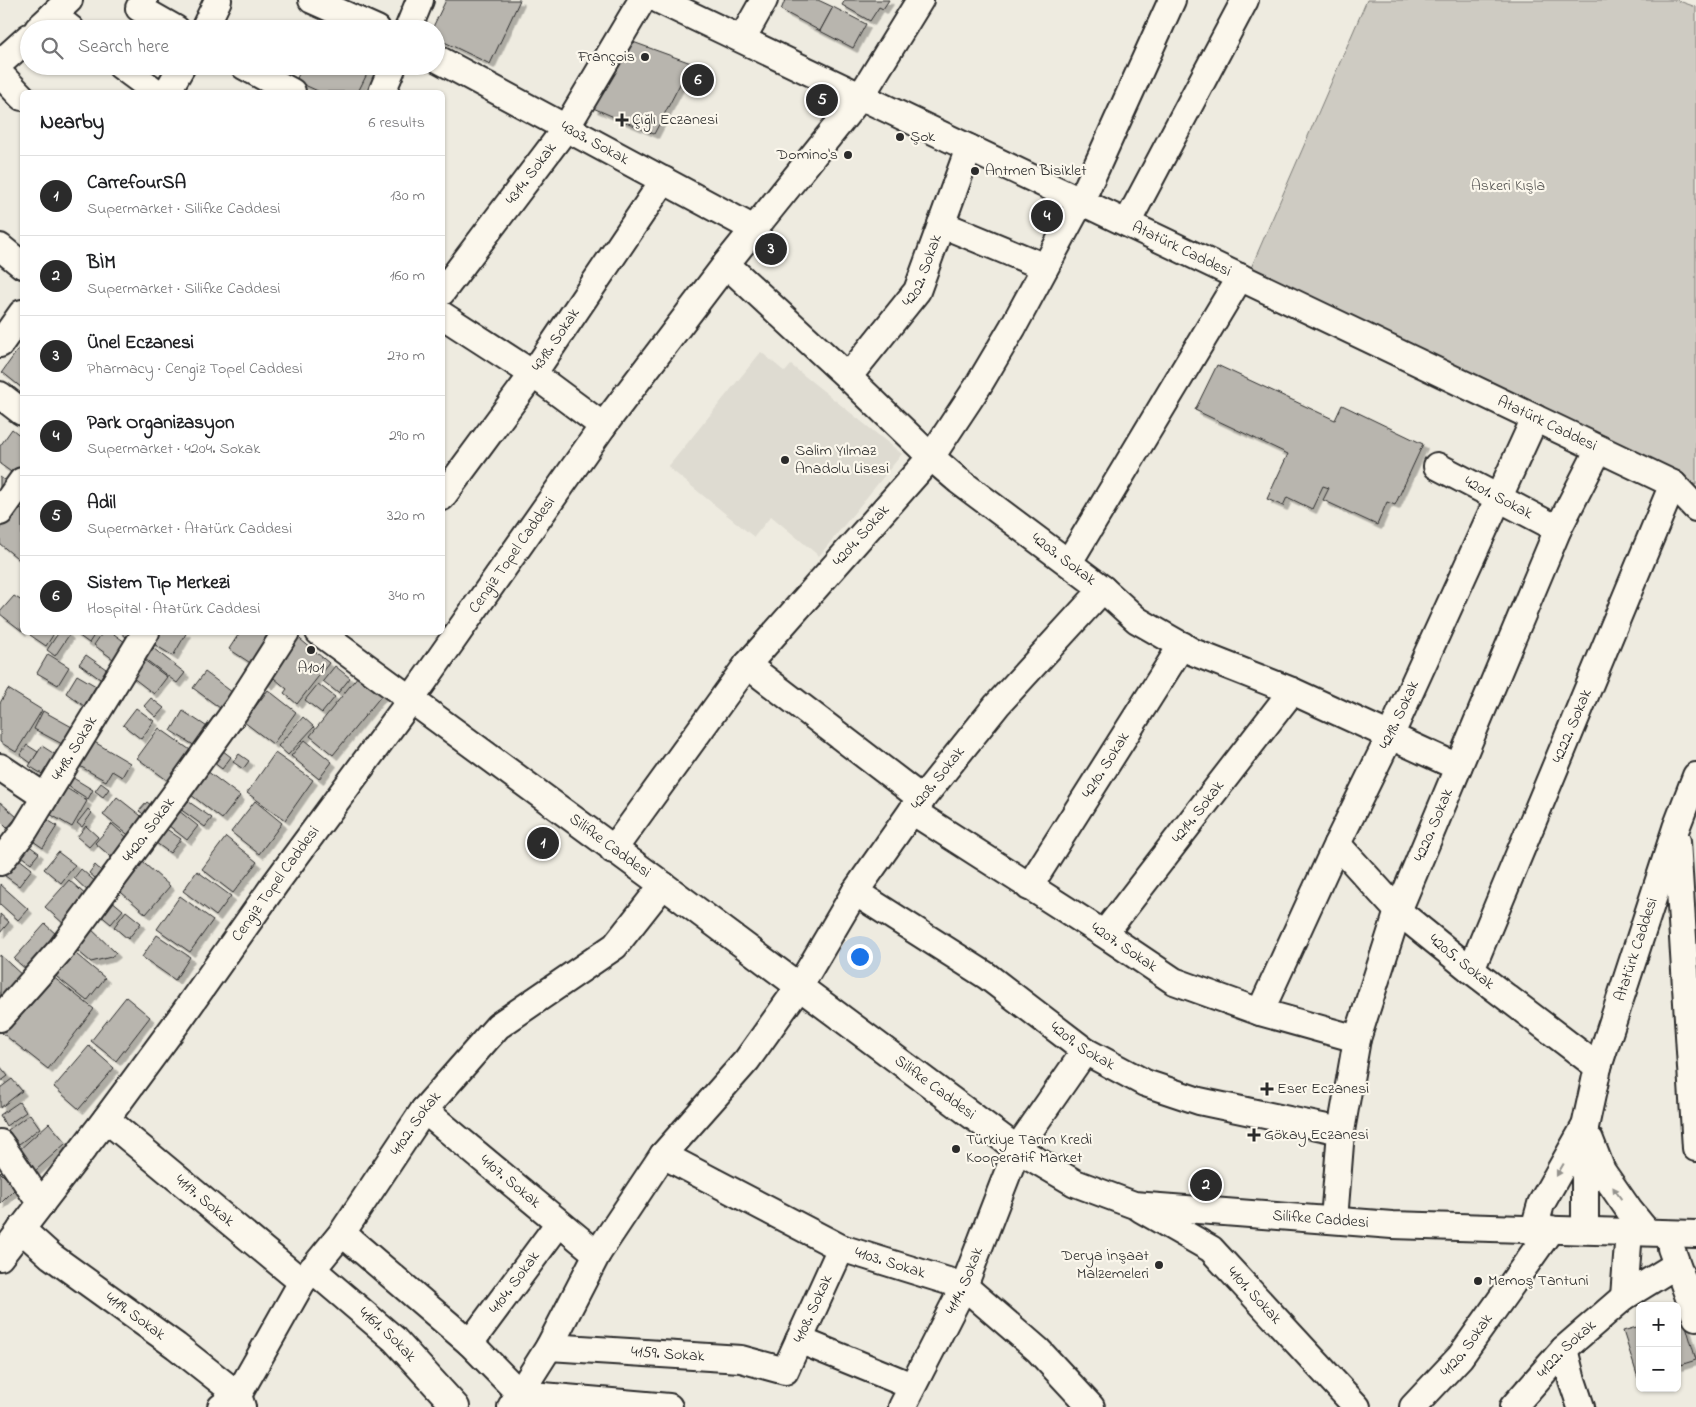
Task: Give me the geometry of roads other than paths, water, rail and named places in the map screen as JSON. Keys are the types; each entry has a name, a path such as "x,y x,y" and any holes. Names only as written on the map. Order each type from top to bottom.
{"street":[{"path":"144,0 139,8 160,20"},
{"path":"208,20 218,0"},
{"path":"312,0 357,20"},
{"path":"412,20 420,0"},
{"name":"4314. Sokak","path":"445,288 566,128 642,0"},
{"name":"Atatürk Caddesi","path":"660,0 1673,484 1696,508"},
{"path":"742,39 764,0"},
{"name":"Cengiz Topel Caddesi","path":"0,1257 106,1119 410,700 603,426 726,264 862,96 920,0"},
{"name":"4204. Sokak","path":"614,850 747,665 931,457 978,386 1046,267 1081,201 1172,0"},
{"path":"1127,223 1245,0"},
{"path":"0,63 20,45"},
{"name":"4303. Sokak","path":"445,63 754,229"},
{"path":"0,74 20,96"},
{"path":"133,75 153,90"},
{"path":"168,90 177,75"},
{"path":"261,75 288,90"},
{"path":"383,90 389,75"},
{"name":"4202. Sokak","path":"848,377 917,291 969,148"},
{"name":"4318. Sokak","path":"445,493 532,374 664,180"},
{"path":"941,224 1046,267"},
{"path":"0,247 20,263"},
{"name":"4203. Sokak","path":"726,264 931,457 960,481 1104,588 1137,620 1193,652 1292,691 1458,767"},
{"path":"1069,562 1240,277"},
{"path":"0,344 20,317"},
{"path":"445,317 532,374 603,426"},
{"path":"0,395 20,410"},
{"name":"4218. Sokak","path":"1260,1012 1337,844 1390,736 1535,418"},
{"name":"4220. Sokak","path":"1334,1220 1341,1131 1357,1039 1398,911 1558,529 1599,449"},
{"name":"4201. Sokak","path":"1437,466 1558,529"},
{"path":"0,512 20,484"},
{"name":"4222. Sokak","path":"1471,970 1673,484"},
{"name":"4208. Sokak","path":"515,1400 549,1347 597,1254 664,1155 747,1060 799,987 855,892 917,805 997,706 1104,588"},
{"name":"4418. Sokak","path":"0,862 25,830 144,635"},
{"name":"4420. Sokak","path":"0,1018 61,949 160,816 238,707 284,635"},
{"name":"Silifke Caddesi","path":"329,635 410,700 663,885 1017,1149 1075,1183 1134,1205 1392,1225 1665,1232"},
{"name":"4210. Sokak","path":"1029,887 1182,645"},
{"name":"4207. Sokak","path":"747,665 917,805 1029,887 1174,981 1260,1012 1357,1039"},
{"name":"4214. Sokak","path":"1104,934 1292,691"},
{"path":"0,767 45,797"},
{"name":"Atatürk Caddesi","path":"1585,1230 1585,1127 1598,1067 1676,828 1696,776"},
{"path":"1676,828 1696,1148"},
{"name":"4205. Sokak","path":"1337,844 1398,911 1471,970 1598,1067"},
{"name":"4102. Sokak","path":"234,1403 307,1275 342,1233 424,1110 498,1026 615,946 663,885"},
{"name":"4209. Sokak","path":"855,892 987,976 1085,1051 1145,1083 1200,1101 1341,1131"},
{"name":"4114. Sokak","path":"907,1397 964,1286 1017,1149 1085,1051"},
{"name":"4107. Sokak","path":"424,1110 597,1254"},
{"name":"4117. Sokak","path":"106,1119 307,1275"},
{"path":"1585,1127 1602,1172 1629,1210 1665,1232 1696,1316"},
{"name":"Atatürk Caddesi","path":"1542,1229 1541,1204 1585,1127"},
{"path":"0,1143 40,1204"},
{"name":"4103. Sokak","path":"664,1155 842,1248 964,1286 1038,1350 1076,1402"},
{"name":"4101. Sokak","path":"1134,1205 1211,1249 1357,1407"},
{"name":"4104. Sokak","path":"470,1343 559,1223"},
{"name":"4119. Sokak","path":"21,1229 51,1256 176,1346 234,1403"},
{"name":"4120. Sokak","path":"1413,1407 1460,1357 1542,1229"},
{"path":"1624,1297 1665,1232"},
{"path":"342,1233 470,1343 515,1400 669,1407"},
{"name":"4108. Sokak","path":"785,1371 842,1248"},
{"name":"4122. Sokak","path":"1513,1407 1564,1349 1624,1297 1676,1265"},
{"name":"4161. Sokak","path":"307,1275 394,1339 456,1407"},
{"path":"799,1340 907,1397"},
{"name":"4159. Sokak","path":"549,1347 740,1359 785,1371"},
{"path":"1564,1349 1581,1407"}],"place":[{"name":"François","path":"645,57"},
{"name":"Sistem Tıp Merkezi","path":"698,80"},
{"name":"Adil","path":"822,100"},
{"name":"Çığlı Eczanesi","path":"622,120"},
{"name":"Şok","path":"900,137"},
{"name":"Domino's","path":"848,155"},
{"name":"Antmen Bisiklet","path":"975,171"},
{"name":"Park Organizasyon","path":"1047,216"},
{"name":"Ünel Eczanesi","path":"771,249"},
{"name":"Salim Yılmaz Anadolu Lisesi","path":"785,460"},
{"name":"A101","path":"311,650"},
{"name":"CarrefourSA","path":"543,843"},
{"name":"Eser Eczanesi","path":"1267,1089"},
{"name":"Gökay Eczanesi","path":"1254,1135"},
{"name":"Türkiye Tarım Kredi Kooperatif Market","path":"956,1149"},
{"name":"BİM","path":"1206,1185"},
{"name":"Derya İnşaat Malzemeleri","path":"1159,1265"},
{"name":"Memoş Tantuni","path":"1478,1281"}],"park label":[{"name":"Askeri Kışla","path":"1508,186"}]}
